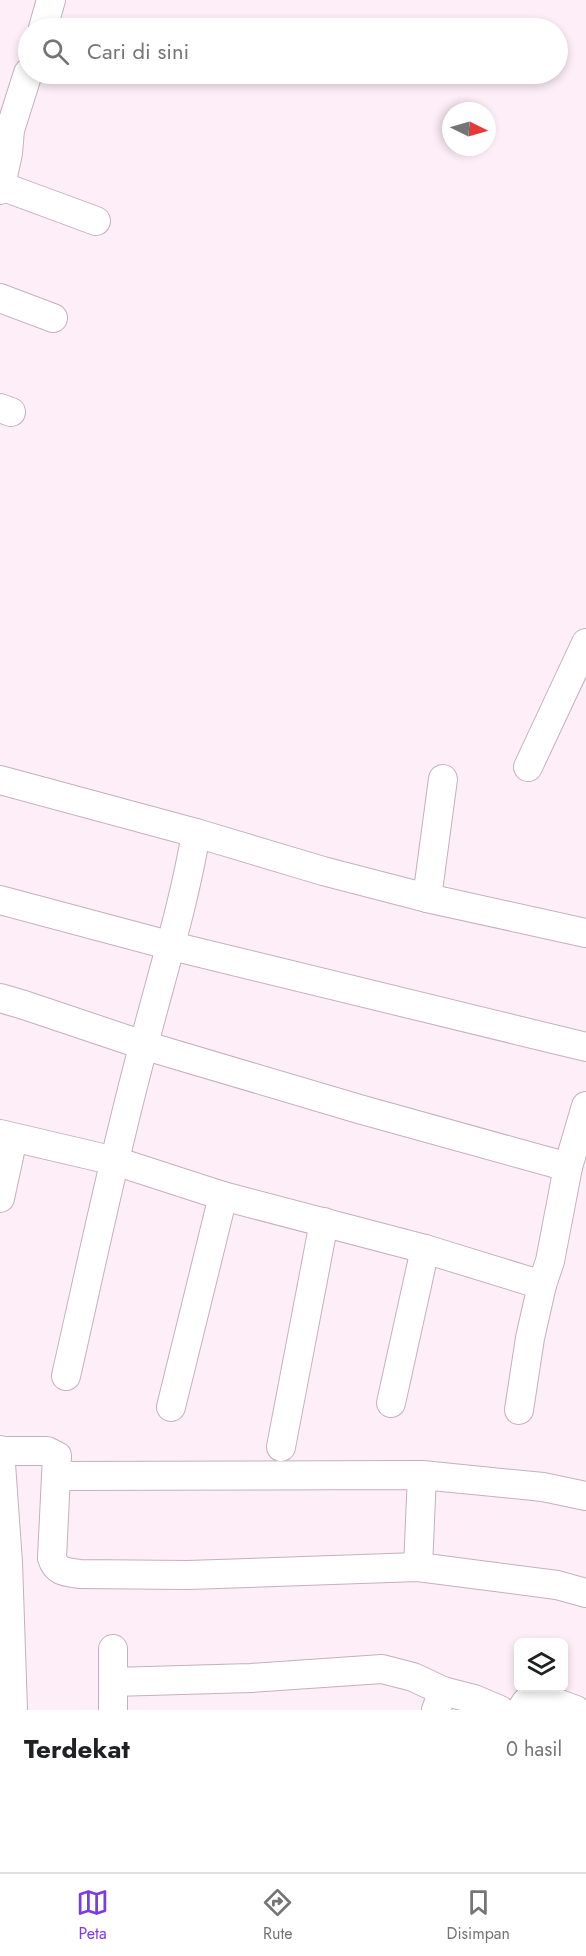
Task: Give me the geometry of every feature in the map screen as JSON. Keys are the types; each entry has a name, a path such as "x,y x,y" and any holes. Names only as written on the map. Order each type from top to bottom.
{"street":[{"path":"46,18 51,0"},
{"path":"23,84 5,127 8,153 1,188 96,221"},
{"path":"0,298 52,318"},
{"path":"528,767 586,643"},
{"path":"427,898 443,779"},
{"path":"0,780 196,833 323,871 427,898 586,933"},
{"path":"66,1377 143,1045 172,946 190,870 196,833"},
{"path":"0,900 172,946 586,1047"},
{"path":"0,998 143,1045 359,1109 568,1167"},
{"path":"519,1410 530,1338 549,1262 568,1167 586,1106"},
{"path":"0,1198 6,1136 115,1161 223,1196 425,1249 542,1285"},
{"path":"171,1407 223,1196"},
{"path":"281,1447 324,1222"},
{"path":"391,1403 425,1249"},
{"path":"12,1710 8,1562 0,1451 47,1452 57,1456 52,1558 56,1568 63,1571 80,1574 188,1575 418,1567 557,1585 586,1593"},
{"path":"57,1476 422,1475 543,1487 586,1496"},
{"path":"418,1567 422,1475"},
{"path":"113,1649 113,1710"},
{"path":"113,1682 251,1678 382,1669 413,1677 439,1701 474,1699 500,1710"},
{"path":"521,1710 526,1702 535,1695 576,1710"}]}
